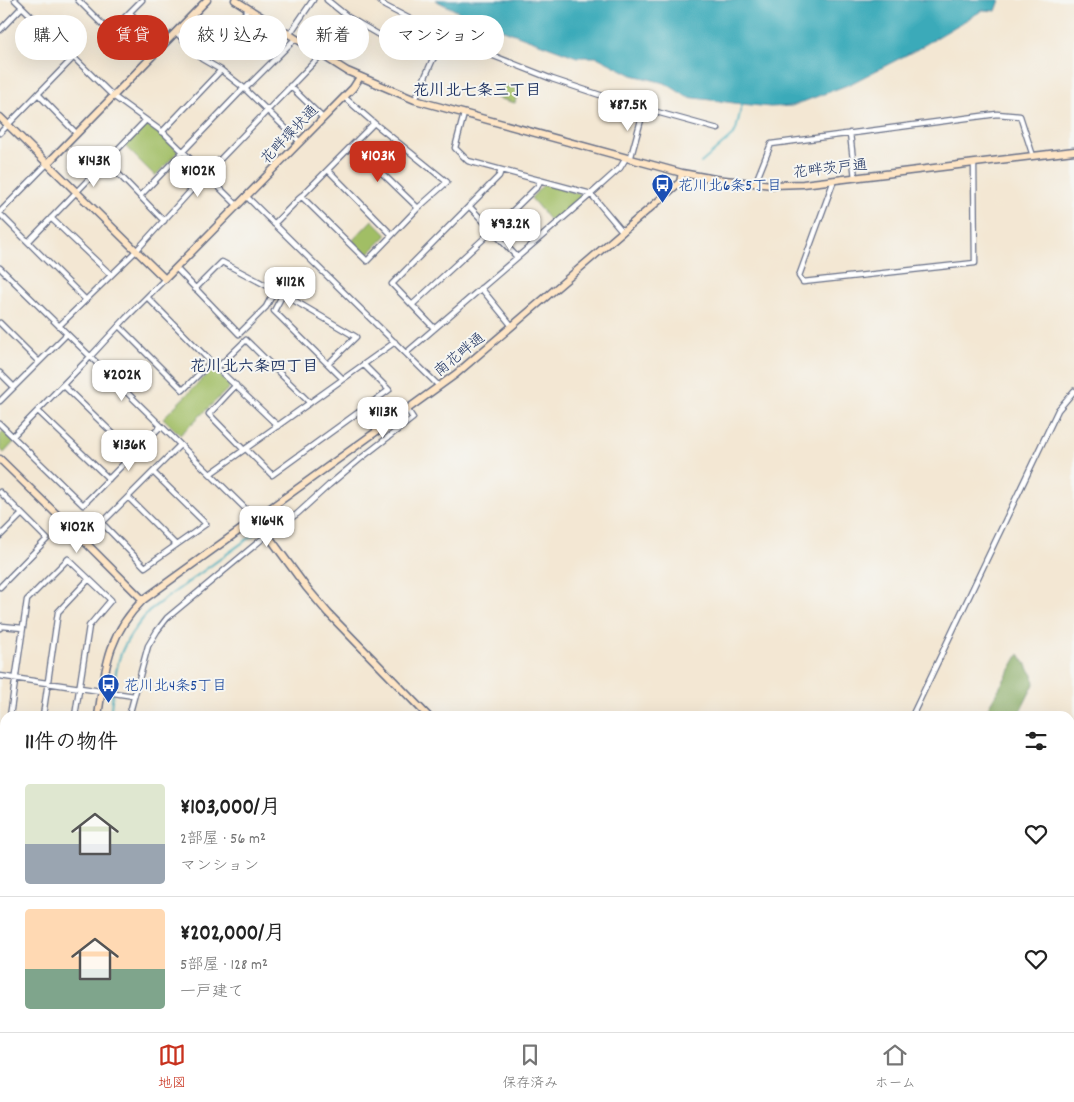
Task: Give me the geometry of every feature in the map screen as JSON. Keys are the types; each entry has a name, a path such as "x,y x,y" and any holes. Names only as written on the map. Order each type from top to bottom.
{"street":[{"path":"15,0 30,15"},
{"path":"78,0 110,32 142,0"},
{"path":"169,39 207,0"},
{"name":"花畔茨戸通","path":"235,0 297,40"},
{"path":"140,196 292,37 313,0"},
{"path":"327,0 348,17 379,35"},
{"path":"379,0 385,6 402,15"},
{"path":"0,30 22,7"},
{"path":"243,15 249,9"},
{"path":"176,32 179,35"},
{"path":"0,133 71,60"},
{"path":"75,60 113,96 162,132 238,205"},
{"path":"86,300 0,213 148,60"},
{"path":"204,60 221,70 244,88 300,142"},
{"path":"60,326 164,221 206,174 316,60"},
{"name":"花畔茨戸通","path":"329,60 347,71 415,100 682,173 755,184 803,184 1074,151"},
{"path":"415,100 433,60"},
{"path":"504,60 552,79 624,103 718,129"},
{"path":"162,132 221,70"},
{"name":"花畔環状通","path":"165,279 353,88 360,77"},
{"path":"290,86 323,118"},
{"path":"38,94 76,133"},
{"path":"302,196 367,261 418,208 447,182 344,97"},
{"path":"406,353 620,168 628,159 644,109"},
{"path":"464,114 455,148 468,161 591,194 623,232"},
{"path":"755,184 771,144 997,114 1020,116 1033,156"},
{"path":"0,118 165,279 13,436"},
{"path":"28,242 146,120"},
{"path":"274,224 374,123"},
{"path":"850,133 855,178"},
{"path":"353,145 418,208"},
{"path":"106,162 164,221"},
{"path":"834,180 799,276 803,282 975,263 974,164"},
{"path":"328,170 392,235"},
{"path":"434,328 392,284 499,176 501,170"},
{"name":"南花畔通","path":"99,711 105,691 105,668 112,644 128,616 143,600 257,521 456,374 680,182 682,173"},
{"path":"412,305 492,231 538,186 540,180"},
{"path":"246,196 439,386"},
{"path":"469,206 517,257"},
{"path":"51,218 111,275"},
{"path":"176,268 195,289 239,334 266,307 275,290 222,262 195,289"},
{"path":"0,268 257,521 306,587 328,613 423,711"},
{"path":"481,288 512,326"},
{"path":"328,364 356,337 283,294 274,310 328,364 343,379"},
{"path":"119,326 183,390 211,362 146,297"},
{"path":"0,323 39,362"},
{"path":"0,401 67,334"},
{"path":"278,426 218,368 246,340 310,402"},
{"path":"210,474 395,342"},
{"path":"236,385 209,414 272,475 389,390 364,364"},
{"path":"0,373 14,387"},
{"path":"63,384 134,454"},
{"path":"914,711 1058,410 1074,391"},
{"path":"130,711 148,646 157,630 167,618 266,533 297,514 360,459 413,418 407,409"},
{"path":"38,411 109,479"},
{"path":"0,424 83,505 161,426"},
{"path":"84,541 180,445"},
{"path":"0,460 143,600"},
{"path":"102,524 145,567 206,524 153,472"},
{"path":"0,492 47,539 0,587"},
{"path":"128,497 176,545"},
{"path":"0,536 22,514"},
{"path":"11,711 28,600 68,558 111,600 88,626 75,711"},
{"path":"44,711 58,612 89,579"},
{"path":"0,628 2,626 23,628"},
{"path":"0,676 134,696"}],"green space":[{"path":"502,85 518,89 515,103 494,97"},
{"path":"144,125 147,125 162,136 178,150 155,176 125,146"},
{"path":"544,184 580,194 581,198 552,223 531,198"},
{"path":"372,220 386,236 366,254 352,241"},
{"path":"213,369 229,384 229,388 180,435 163,418"},
{"path":"3,431 14,442 4,453 0,449 0,434"},
{"path":"1019,654 1033,675 1034,684 1020,711 986,711"}],"water":[{"path":"435,0 1000,0 996,11 983,10 916,50 850,84 792,106 770,107 687,97 665,83 632,75 597,57 577,57 504,30 504,15 465,15"}],"waterway":[{"path":"701,163 733,135 742,104"},
{"path":"111,711 115,675 122,651 131,634 151,609 289,509"}],"place":[{"name":"花川北6条5丁目","path":"662,204"},
{"name":"花川北4条5丁目","path":"108,704"}],"district":[{"name":"花川北七条三丁目","path":"477,89"},
{"name":"花川北六条四丁目","path":"254,365"}]}
